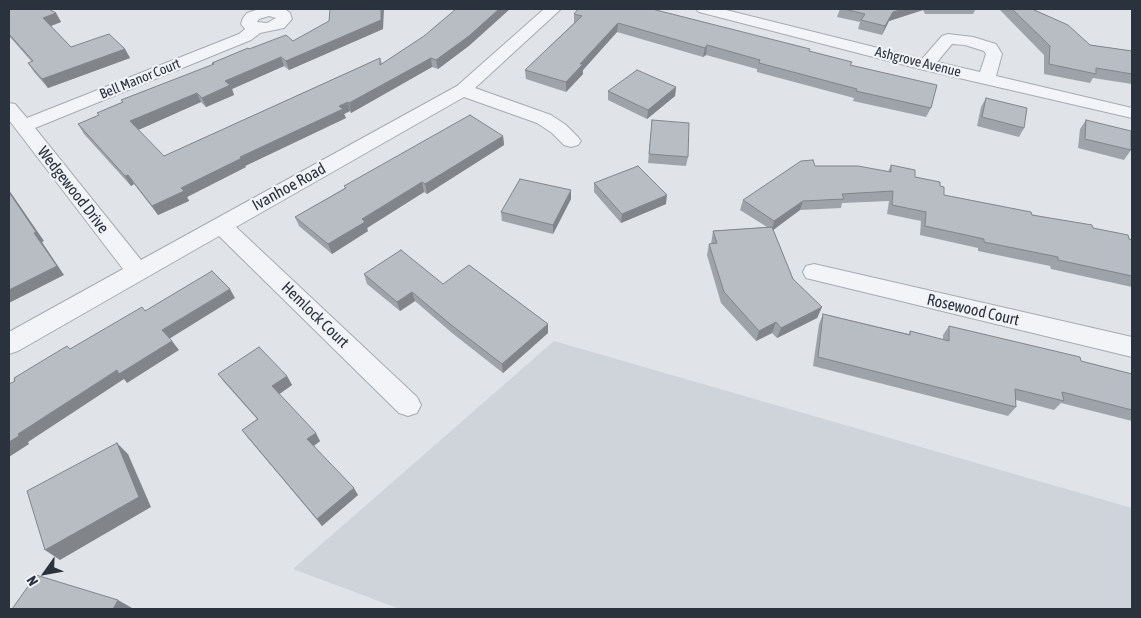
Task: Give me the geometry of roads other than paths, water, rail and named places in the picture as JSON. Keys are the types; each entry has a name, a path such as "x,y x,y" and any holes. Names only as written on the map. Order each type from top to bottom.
{"street":[{"name":"Ivanhoe Road","path":"9,344 463,90 553,9"},
{"name":"Ashgrove Avenue","path":"704,9 926,65 1132,112"},
{"name":"Bell Manor Court","path":"23,126 245,37 256,28"},
{"path":"926,65 948,39 967,40 990,48 994,54 987,79"},
{"path":"463,90 544,119 559,129 571,141"},
{"name":"Wedgewood Drive","path":"9,108 137,271"},
{"name":"Hemlock Court","path":"221,225 408,405"},
{"name":"Rosewood Court","path":"814,272 1132,347"}]}
